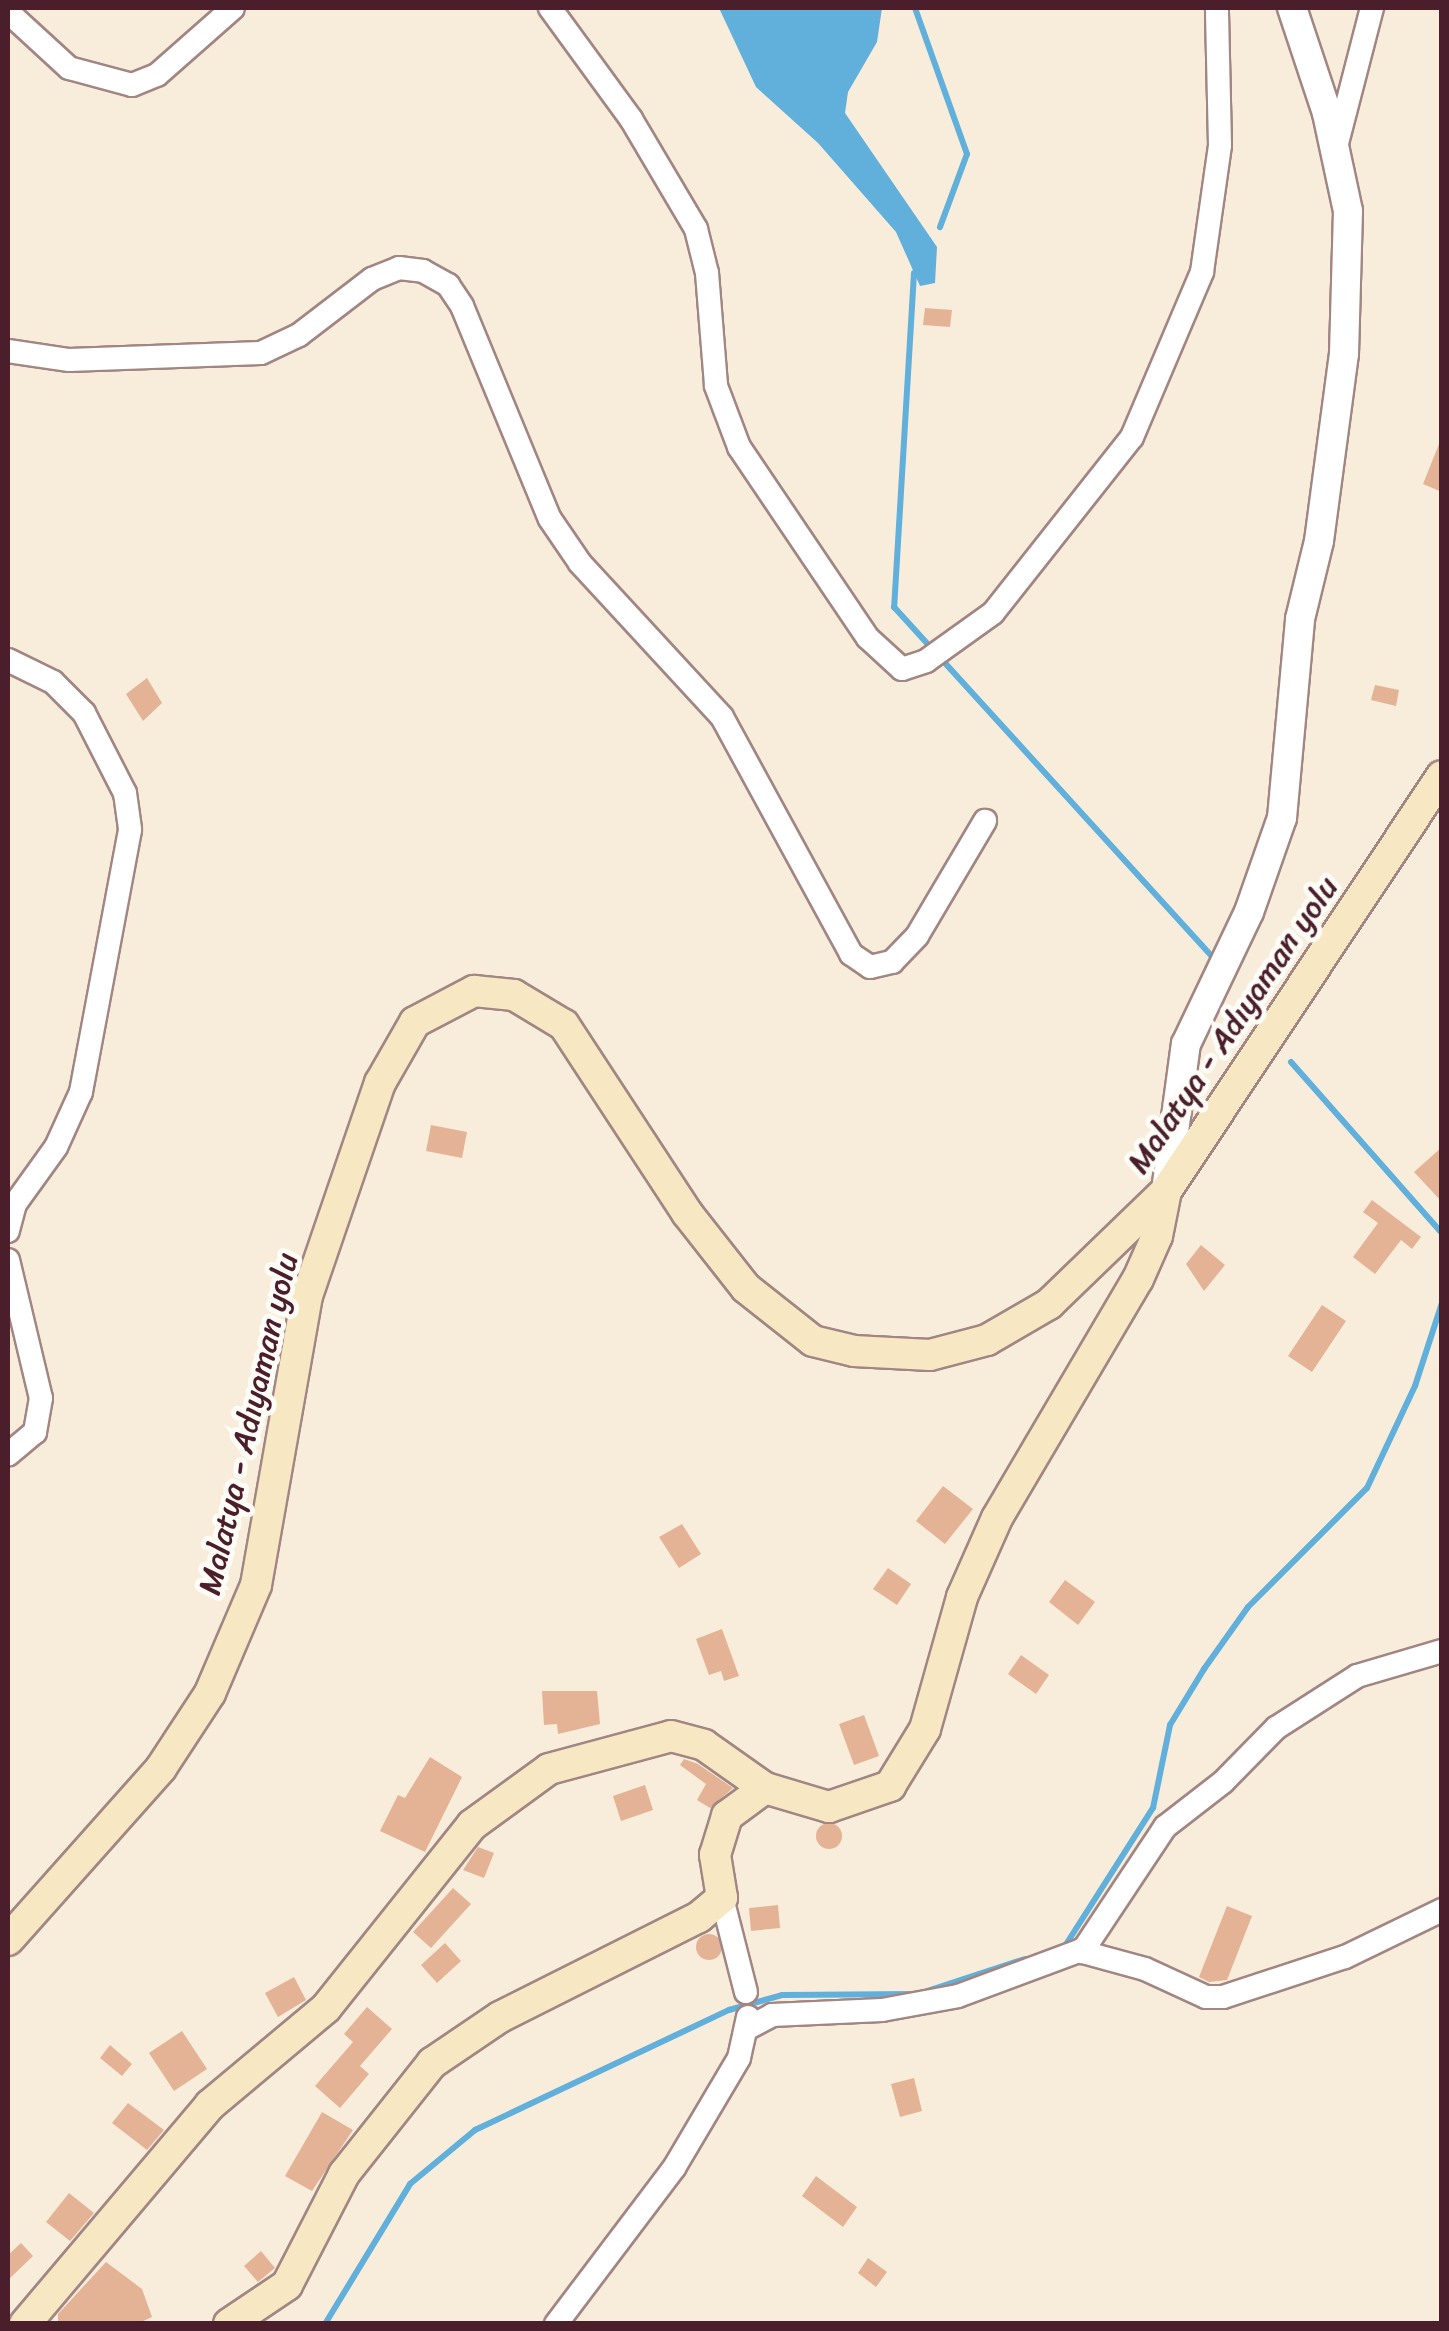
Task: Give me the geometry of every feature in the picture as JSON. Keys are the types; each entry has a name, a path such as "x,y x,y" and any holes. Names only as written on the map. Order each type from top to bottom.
{"main road":[{"name":"Malatya - Adıyaman yolu","path":"8,1940 161,1768 210,1693 256,1585 307,1296 380,1083 415,1022 474,991 514,995 564,1026 686,1213 746,1288 813,1341 854,1351 930,1355 986,1340 1050,1304 1166,1191 1442,776"},
{"path":"25,2324 210,2105 326,2008 472,1825 549,1769 671,1736 704,1745 765,1788 829,1807 890,1786 925,1729 962,1597 997,1518 1138,1280 1157,1236 1166,1191"},
{"path":"229,2324 287,2285 344,2174 432,2063 500,2017 699,1917 722,1898 715,1855 727,1816 765,1788"}],"street":[{"path":"8,12 68,68 132,85 156,75 233,8"},
{"path":"550,8 611,88 696,229 708,273 712,366 738,447 888,662 902,669 926,661 993,612 1082,508 1132,436 1202,272 1220,145 1217,8"},
{"path":"1166,1191 1186,1044 1249,912 1282,818 1300,619 1319,541 1344,354 1350,264 1335,151 1292,8"},
{"path":"1335,151 1372,8"},
{"path":"8,351 70,360 261,353 299,335 372,279 399,268 423,271 448,285 462,306 550,519 580,563 722,717 851,954 870,966 892,962 917,936 985,822"},
{"path":"8,660 53,682 84,713 126,793 130,830 81,1092 56,1147 14,1204 8,1231"},
{"path":"8,1260 41,1398 35,1432 8,1455"},
{"path":"1082,1952 1164,1827 1223,1782 1276,1728 1357,1676 1442,1651"},
{"path":"556,2324 674,2168 740,2058 747,2011 722,1898"},
{"path":"747,2011 772,2015 882,2010 958,1996 1082,1952 1145,1969 1206,1997 1223,1997 1345,1957 1442,1910"}],"water":[{"path":"719,8 882,8 877,42 848,92 845,113 937,247 935,283 920,286 896,232 818,143 756,87"}],"building":[{"path":"925,308 952,310 950,327 923,325"},
{"path":"1442,439 1442,492 1423,484"},
{"path":"147,678 162,703 143,721 126,694"},
{"path":"1375,685 1399,690 1396,706 1371,700"},
{"path":"431,1125 467,1132 462,1158 426,1151"},
{"path":"1442,1147 1442,1202 1414,1172"},
{"path":"1372,1200 1421,1237 1412,1249 1401,1240 1375,1274 1353,1257 1378,1223 1363,1212"},
{"path":"1201,1245 1225,1265 1204,1291 1186,1264"},
{"path":"1322,1305 1346,1321 1312,1372 1288,1356"},
{"path":"943,1486 973,1509 945,1544 916,1521"},
{"path":"682,1524 701,1554 679,1568 659,1537"},
{"path":"888,1568 911,1584 897,1605 873,1589"},
{"path":"1065,1580 1095,1602 1078,1625 1049,1602"},
{"path":"722,1629 739,1676 724,1681 721,1671 709,1675 696,1639"},
{"path":"1021,1655 1049,1675 1036,1694 1008,1674"},
{"path":"542,1691 597,1691 600,1724 558,1734 557,1724 544,1725"},
{"path":"864,1715 879,1756 854,1765 839,1724"},
{"path":"430,1757 462,1777 425,1852 380,1831 398,1795 405,1798"},
{"path":"684,1759 733,1788 710,1808 697,1800 706,1784 680,1765"},
{"path":"645,1785 653,1810 621,1821 613,1796"},
{"path":"829,1823 838,1827 842,1836 838,1845 829,1849 820,1845 816,1836 820,1827"},
{"path":"478,1847 494,1853 484,1878 463,1870"},
{"path":"453,1888 471,1904 431,1948 413,1932"},
{"path":"778,1905 780,1928 751,1931 749,1908"},
{"path":"1227,1906 1252,1916 1227,1980 1209,1982 1199,1977"},
{"path":"709,1934 718,1938 722,1947 718,1956 709,1960 700,1956 696,1947 700,1938"},
{"path":"445,1943 461,1961 437,1983 421,1965"},
{"path":"294,1977 306,2000 278,2017 265,1993"},
{"path":"367,2007 392,2029 360,2066 369,2074 340,2108 315,2086 353,2042 344,2034"},
{"path":"182,2031 207,2069 174,2091 149,2053"},
{"path":"110,2045 132,2064 122,2076 100,2058"},
{"path":"914,2078 922,2111 900,2117 891,2084"},
{"path":"128,2103 164,2130 147,2150 112,2123"},
{"path":"322,2112 353,2130 312,2191 285,2176"},
{"path":"816,2176 857,2207 843,2227 802,2196"},
{"path":"69,2193 94,2213 70,2241 46,2222"},
{"path":"21,2243 33,2256 8,2280 8,2255"},
{"path":"261,2251 275,2268 258,2282 244,2266"},
{"path":"868,2258 887,2272 876,2287 858,2273"},
{"path":"106,2262 142,2289 152,2317 137,2324 58,2324 58,2314"}],"waterway":[{"path":"915,8 967,154 940,227"},
{"path":"914,273 894,607 1216,961"},
{"path":"1291,1062 1442,1233"},
{"path":"1065,1946 1153,1808 1170,1725 1204,1669 1248,1607 1367,1488 1415,1386 1442,1303"},
{"path":"927,1991 1025,1959"},
{"path":"325,2324 410,2184 475,2130 729,2010 782,1995 915,1994"}]}
